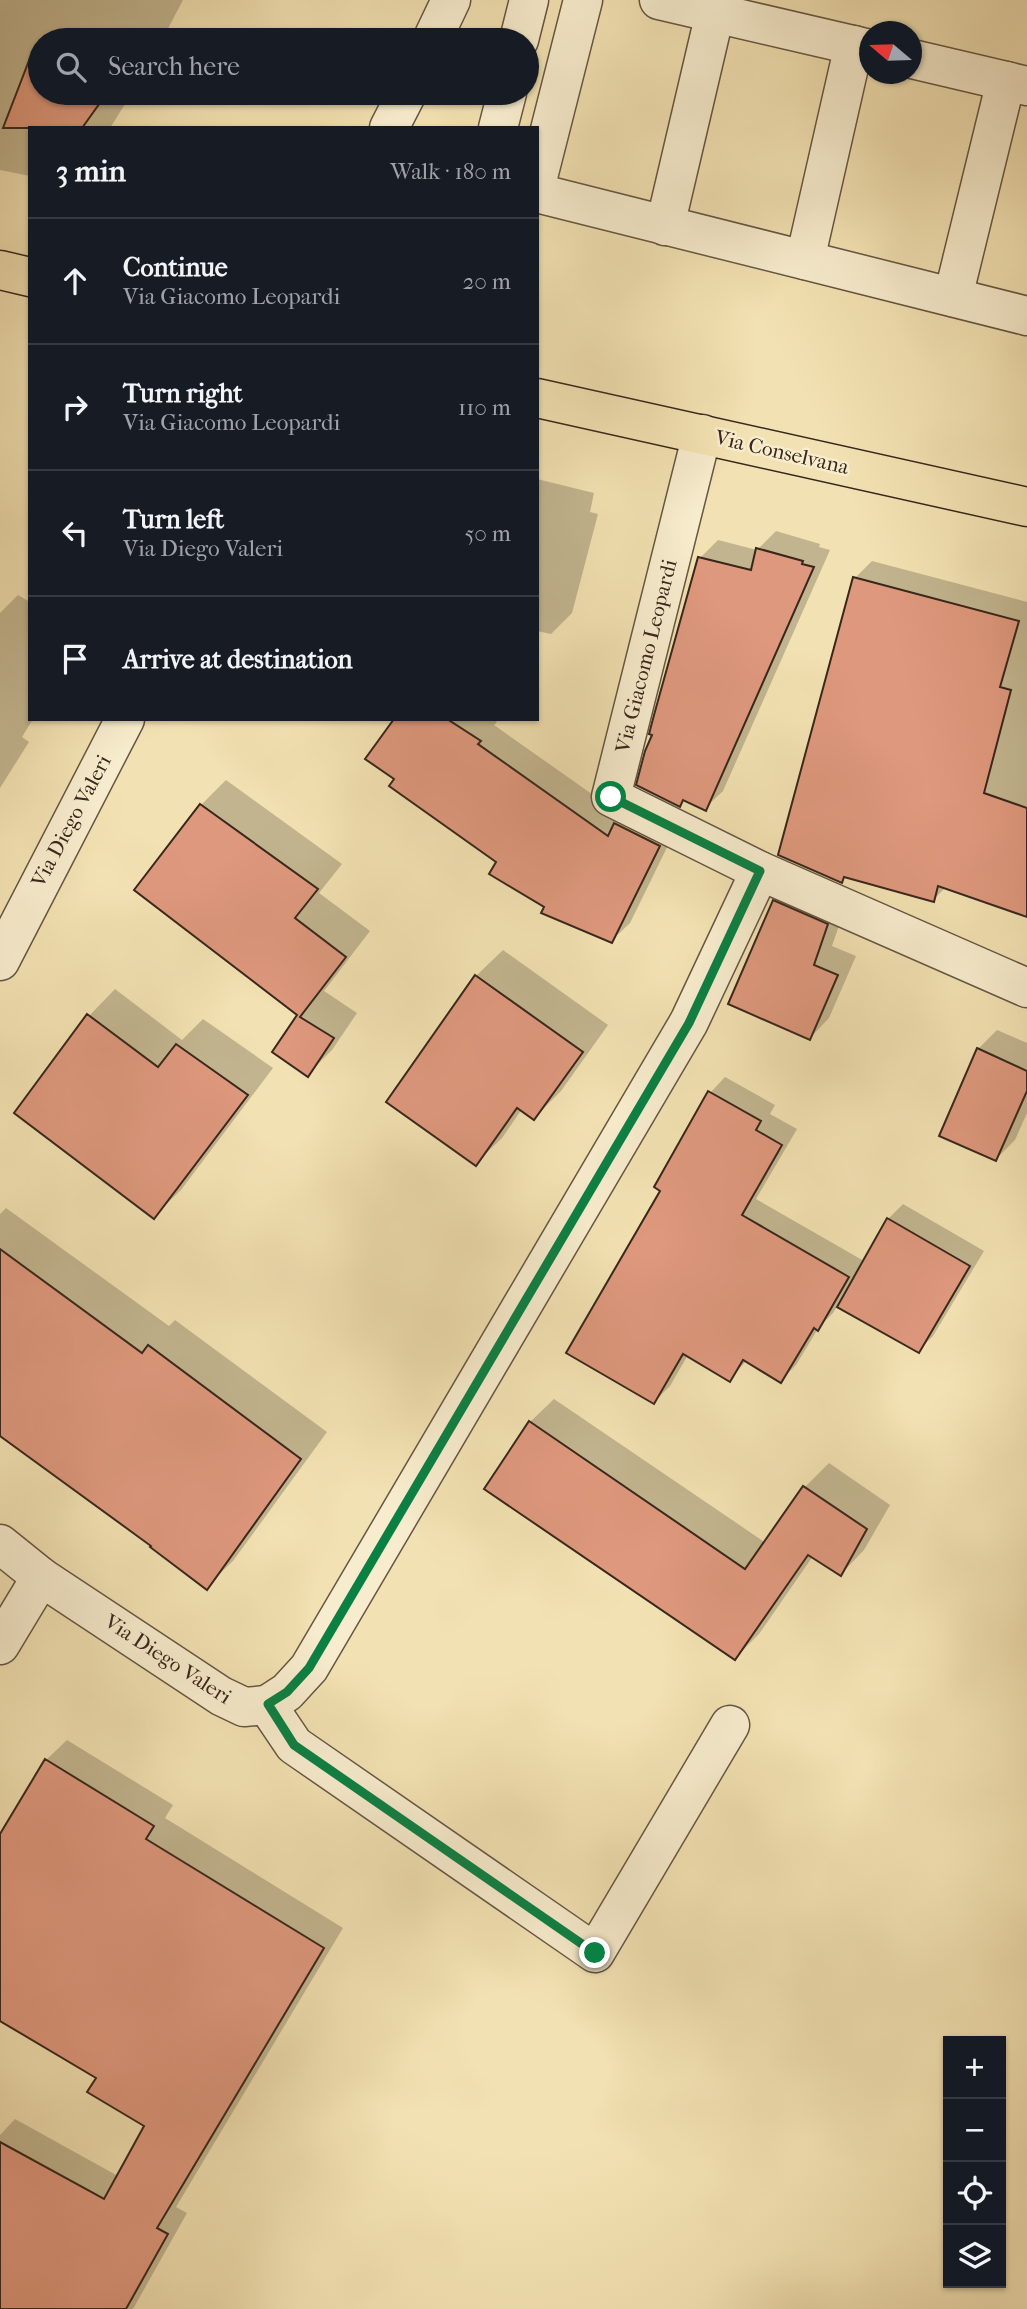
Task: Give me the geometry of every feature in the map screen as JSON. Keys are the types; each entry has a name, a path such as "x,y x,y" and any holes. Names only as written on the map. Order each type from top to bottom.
{"main road":[{"path":"0,270 28,277"},
{"name":"Via Conselvana","path":"539,398 1027,507"}],"street":[{"path":"438,28 451,0"},
{"path":"522,28 529,0"},
{"path":"539,173 583,0"},
{"path":"659,0 859,46"},
{"path":"665,226 715,13"},
{"path":"805,260 859,58"},
{"path":"922,61 1016,83 953,297"},
{"path":"390,126 401,105"},
{"path":"499,126 504,105"},
{"path":"539,194 1027,316"},
{"name":"Via Giacomo Leopardi","path":"702,434 611,797 760,871 1027,988"},
{"name":"Via Diego Valeri","path":"0,961 124,721"},
{"path":"730,1726 595,1953 294,1745 268,1704 287,1692 309,1668 689,1023 760,871"},
{"name":"Via Diego Valeri","path":"0,1544 41,1577 221,1696 244,1707 268,1704"},
{"path":"0,1645 41,1577"}],"building":[{"path":"28,63 28,105 98,105 83,126 3,128"},
{"path":"756,548 803,561 802,564 814,567 706,811 683,800 680,807 636,785 652,735 649,734 698,557 751,570"},
{"path":"853,577 1019,621 1000,687 1011,690 984,793 1027,808 1027,917 938,886 934,902 844,877 842,883 778,855"},
{"path":"393,721 450,721 481,741 478,744 608,836 614,823 660,846 612,943 541,913 544,907 489,874 496,862 389,786 394,779 365,759"},
{"path":"200,804 318,889 295,918 346,957 300,1017 334,1038 308,1077 272,1052 297,1015 134,890"},
{"path":"773,900 828,924 814,965 838,975 810,1040 728,1004"},
{"path":"475,975 583,1052 534,1120 517,1108 476,1166 386,1102"},
{"path":"87,1014 158,1067 176,1044 248,1095 154,1219 14,1113"},
{"path":"977,1048 1027,1071 1027,1091 996,1161 939,1136"},
{"path":"708,1091 761,1121 756,1130 782,1145 742,1215 849,1277 818,1331 814,1328 781,1383 743,1360 730,1382 683,1354 654,1404 566,1353 660,1191 654,1187"},
{"path":"887,1218 970,1266 919,1353 837,1307"},
{"path":"0,1249 142,1353 148,1345 301,1459 207,1590 0,1436"},
{"path":"529,1421 745,1569 803,1486 867,1529 841,1576 808,1555 735,1660 484,1489"},
{"path":"45,1759 154,1826 146,1839 324,1948 157,2228 168,2234 126,2309 0,2309 0,2142 104,2199 144,2126 87,2092 96,2078 0,2021 0,1834"}],"route":[{"path":"595,1953 294,1745 268,1704 287,1692 309,1668 689,1023 760,871 611,797"}]}
